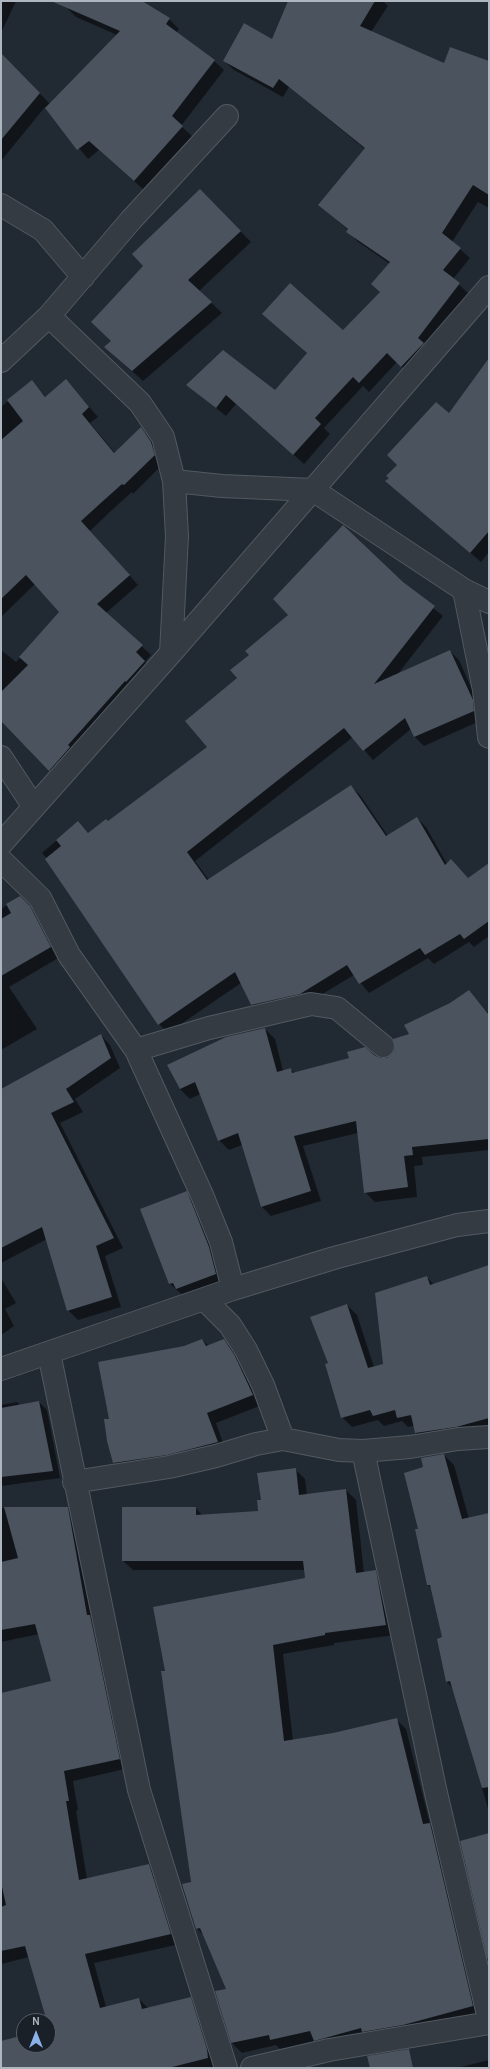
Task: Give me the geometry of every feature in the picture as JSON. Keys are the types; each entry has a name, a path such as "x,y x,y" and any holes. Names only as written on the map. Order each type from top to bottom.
{"street":[{"path":"1,361 49,316 131,220 227,116"},
{"path":"1,204 43,230 83,277"},
{"path":"1,844 171,654 489,287"},
{"path":"49,316 140,403 162,437 174,481 177,536 171,654"},
{"path":"174,481 222,486 312,490 464,590 489,602"},
{"path":"464,590 484,690 489,737"},
{"path":"1,757 34,807"},
{"path":"1,860 40,898 69,955 136,1050 221,1242 233,1289"},
{"path":"136,1050 208,1028 311,1004 337,1008 383,1046"},
{"path":"1,1369 26,1359 49,1353 233,1289 334,1258 457,1225 489,1220"},
{"path":"204,1299 230,1325 246,1350 263,1385 283,1439"},
{"path":"49,1353 74,1482 139,1790 226,2068"},
{"path":"74,1482 169,1467 216,1456 256,1444 283,1439 339,1450 363,1452 410,1447 458,1439 489,1437"},
{"path":"363,1452 436,1793 489,2019"},
{"path":"252,2068 330,2050 489,2023"}],"building":[{"path":"51,1 142,1 170,18 166,24 215,60 172,116 183,126 134,181 89,141 77,150 45,108 120,31"},
{"path":"288,1 375,1 360,26 444,63 450,47 489,61 489,195 473,185 442,233 461,248 443,270 460,283 418,338 424,343 401,367 387,353 359,383 353,377 315,418 321,424 293,455 226,395 216,408 186,385 223,350 275,390 307,353 262,314 290,283 343,330 380,292 371,284 390,262 346,232 348,229 318,205 365,148 279,79 273,88 223,61 244,23 272,39"},
{"path":"1,53 40,93 1,140"},
{"path":"200,189 241,231 188,280 212,302 132,371 104,347 111,341 91,322 143,266 132,254"},
{"path":"489,358 489,531 470,553 385,481 389,478 386,476 397,465 387,455 436,402 449,413"},
{"path":"66,379 89,407 82,414 114,453 141,427 151,442 155,455 124,485 122,484 81,521 130,575 97,604 143,645 136,652 145,661 126,682 125,681 68,745 70,747 49,771 1,721 1,692 28,665 19,657 59,612 26,575 1,599 1,440 23,421 7,400 32,380 45,397"},
{"path":"343,525 403,582 435,606 374,684 450,650 473,700 474,711 414,737 405,718 363,751 344,728 187,852 207,880 351,785 386,836 417,817 445,865 451,859 468,878 489,863 489,921 464,939 460,934 425,955 420,948 359,984 347,965 300,994 251,1005 235,972 158,1025 45,859 61,846 56,840 78,821 88,833 106,819 108,821 207,747 185,721 237,678 230,670 249,655 245,651 288,615 273,599"},
{"path":"20,896 30,906 51,947 1,976 1,919 11,913 6,904"},
{"path":"469,990 489,1015 489,1139 412,1147 413,1155 404,1156 408,1187 364,1193 356,1121 294,1136 311,1191 261,1207 238,1133 218,1141 195,1082 180,1089 167,1065 226,1037 265,1028 277,1072 291,1068 292,1073 349,1058 347,1052 365,1047 375,1056 387,1058 392,1054 395,1048 393,1039 409,1034 404,1025 450,1003"},
{"path":"101,1034 111,1058 66,1089 74,1102 51,1113 114,1238 96,1246 112,1297 67,1311 42,1227 1,1248 1,1089"},
{"path":"187,1191 209,1247 216,1274 176,1289 173,1283 169,1284 140,1209"},
{"path":"489,1265 489,1418 456,1427 415,1433 411,1415 397,1418 395,1410 373,1416 370,1410 341,1418 325,1364 328,1363 310,1317 347,1304 368,1368 383,1364 375,1293 427,1276 430,1285"},
{"path":"202,1339 206,1346 224,1339 235,1356 253,1395 207,1413 218,1442 167,1455 113,1463 107,1441 104,1419 109,1419 98,1362 184,1346"},
{"path":"39,1401 53,1471 1,1477 1,1408"},
{"path":"444,1454 462,1519 489,1513 489,1787 482,1788 450,1681 446,1682 437,1639 442,1637 430,1585 427,1585 415,1529 418,1529 404,1473 423,1467 421,1458"},
{"path":"296,1468 299,1495 346,1489 356,1573 376,1570 386,1625 325,1633 325,1635 273,1645 284,1741 333,1733 397,1718 423,1824 430,1823 473,2006 403,2025 362,2032 361,2028 314,2041 310,2031 270,2040 269,2035 231,2043 215,1991 226,1989 200,1928 196,1929 182,1884 191,1882 161,1671 165,1671 153,1607 305,1578 303,1561 122,1561 122,1507 196,1507 196,1515 258,1511 257,1500 261,1500 257,1473"},
{"path":"4,1507 68,1507 87,1615 90,1615 120,1759 64,1771 69,1801 66,1801 79,1880 149,1864 171,1934 85,1954 100,2008 139,1998 142,2009 191,1997 207,2049 208,2058 168,2068 1,2068 1,2041 16,2037 16,2053 56,2053 56,2013 44,2013 25,1946 1,1951 1,1907 6,1905 1,1882 1,1693 51,1681 35,1624 1,1630 1,1562 18,1558"},
{"path":"489,1833 489,1958 487,1958 460,1841"},
{"path":"409,2049 413,2068 370,2068 367,2056"}]}
